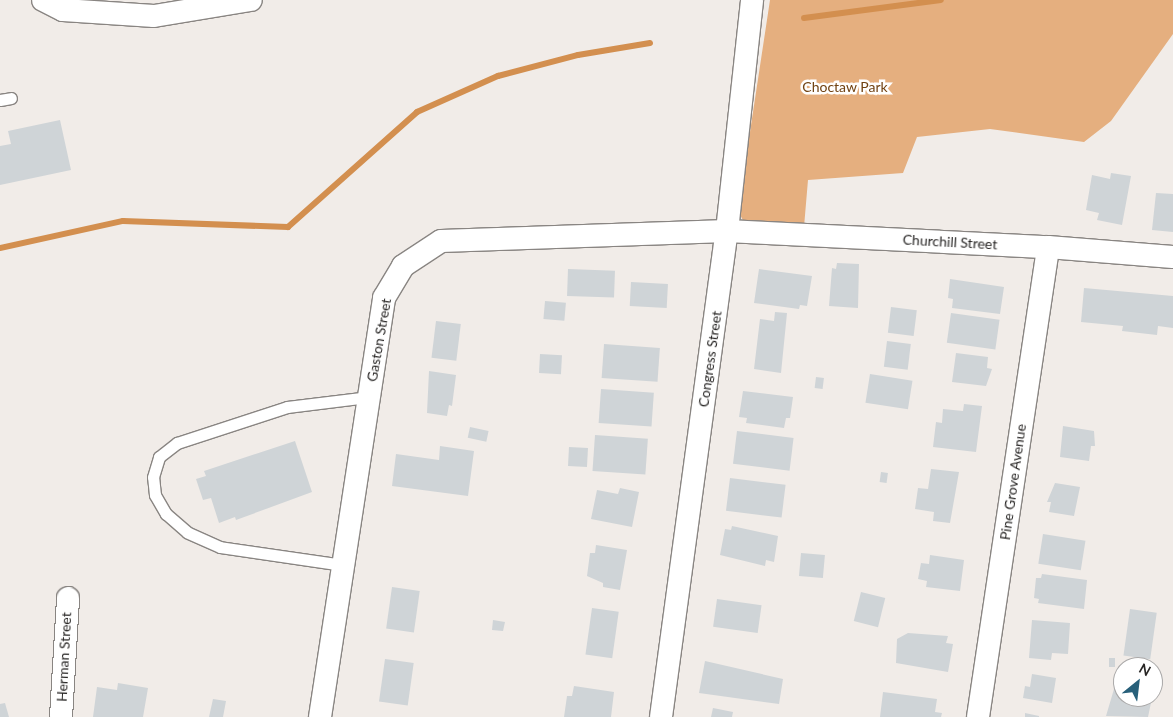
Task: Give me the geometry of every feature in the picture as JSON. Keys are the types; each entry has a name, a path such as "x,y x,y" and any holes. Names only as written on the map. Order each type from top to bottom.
{"street":[{"path":"43,0 63,10 154,16 251,0"},
{"name":"Congress Street","path":"662,717 727,231 752,0"},
{"name":"Churchill Street","path":"727,231 1048,247 1173,257"},
{"name":"Gaston Street","path":"320,717 384,298 403,266 441,241 727,231"},
{"name":"Pine Grove Avenue","path":"978,717 1048,247"},
{"name":"Herman Street","path":"61,717 68,598"}],"lane":[{"path":"344,565 212,544 187,532 166,514 155,495 153,477 159,458 177,443 287,407 369,397"}],"green space":[{"name":"Choctaw Park","path":"770,0 1173,0 1173,34 1111,121 1084,142 990,129 917,137 903,173 808,180 804,227 745,224 738,211"}],"building":[{"path":"60,120 71,170 0,185 0,146 11,144 8,131"},
{"path":"1111,173 1131,176 1122,225 1097,220 1099,213 1086,210 1092,175 1110,179"},
{"path":"1156,193 1173,194 1173,232 1152,230"},
{"path":"837,263 859,264 858,308 829,306 832,268 836,269"},
{"path":"568,269 615,271 614,298 567,296"},
{"path":"759,269 812,276 807,306 800,305 799,309 754,303"},
{"path":"950,279 1004,287 1000,314 952,308 953,299 948,298"},
{"path":"631,282 668,284 667,308 630,306"},
{"path":"1084,288 1173,296 1173,328 1158,326 1157,335 1122,331 1123,326 1081,322"},
{"path":"545,301 566,303 564,321 543,319"},
{"path":"891,307 917,310 914,336 888,333"},
{"path":"775,312 787,313 781,373 754,369 760,319 774,321"},
{"path":"951,313 1000,320 995,350 947,343"},
{"path":"436,321 461,324 456,361 431,358"},
{"path":"887,341 911,344 908,370 884,367"},
{"path":"604,344 660,348 657,382 602,378"},
{"path":"956,353 988,357 987,368 992,369 986,386 952,382"},
{"path":"540,354 562,355 561,374 539,373"},
{"path":"429,371 456,375 452,406 449,405 447,416 427,413"},
{"path":"870,374 912,381 908,409 865,403"},
{"path":"816,377 824,378 823,389 815,388"},
{"path":"601,389 654,393 651,427 599,423"},
{"path":"743,391 793,397 790,418 786,418 784,428 746,423 747,418 739,417"},
{"path":"964,404 982,406 976,452 933,447 936,422 942,423 943,409 963,411"},
{"path":"1063,426 1094,431 1095,446 1091,446 1089,461 1060,457"},
{"path":"470,427 489,431 486,442 468,438"},
{"path":"737,431 794,438 790,471 733,464"},
{"path":"595,435 648,439 645,475 592,471"},
{"path":"295,441 312,492 236,520 235,517 219,523 211,498 203,500 196,479 206,476 204,471"},
{"path":"440,446 474,451 468,496 392,486 396,454 439,460"},
{"path":"569,447 588,448 587,467 568,466"},
{"path":"931,469 959,472 950,523 933,521 934,512 915,509 918,488 928,489"},
{"path":"881,472 888,473 887,483 880,482"},
{"path":"730,478 786,485 782,518 726,511"},
{"path":"1055,483 1080,487 1074,516 1049,512 1051,502 1047,502"},
{"path":"620,488 639,492 632,527 591,519 597,490 618,494"},
{"path":"732,526 778,536 774,562 766,560 765,566 720,555 725,529 731,530"},
{"path":"1043,534 1085,541 1081,570 1038,564"},
{"path":"596,545 627,550 620,590 603,587 603,583 587,576 590,553 595,553"},
{"path":"801,553 825,555 823,578 799,576"},
{"path":"930,555 964,560 960,591 926,587 927,581 918,579 921,563 929,564"},
{"path":"1042,574 1087,580 1084,609 1038,603 1039,599 1034,598 1036,578 1041,578"},
{"path":"392,587 420,591 414,632 386,629"},
{"path":"861,592 885,598 878,627 854,621"},
{"path":"717,599 762,605 758,633 713,627"},
{"path":"592,608 619,612 612,658 585,655"},
{"path":"1130,609 1157,613 1151,657 1123,656"},
{"path":"493,620 505,622 503,631 492,630"},
{"path":"1032,620 1070,623 1068,654 1052,653 1051,660 1029,658"},
{"path":"908,633 948,636 946,643 953,644 948,672 896,663 897,639"},
{"path":"1109,658 1113,658 1113,667 1109,667"},
{"path":"385,659 414,663 408,706 379,702"},
{"path":"705,661 783,679 779,704 699,693"},
{"path":"1032,674 1056,678 1052,703 1023,698 1025,686 1030,687"},
{"path":"118,683 148,688 143,717 93,717 97,687 117,690"},
{"path":"574,686 614,692 611,717 564,717 567,696 572,696"},
{"path":"883,692 937,699 935,712 942,713 941,717 880,717"},
{"path":"1113,692 1113,707 1150,707 1148,717 1106,716"},
{"path":"213,699 226,701 223,717 209,717"},
{"path":"5,703 9,717 0,717 0,704"},
{"path":"713,708 733,712 732,717 711,717"},
{"path":"1025,713 1039,716 1039,717 1025,717"}],"waterway":[{"path":"804,18 941,0"},
{"path":"0,248 123,221 288,227 417,112 498,76 578,55 650,43"}]}
